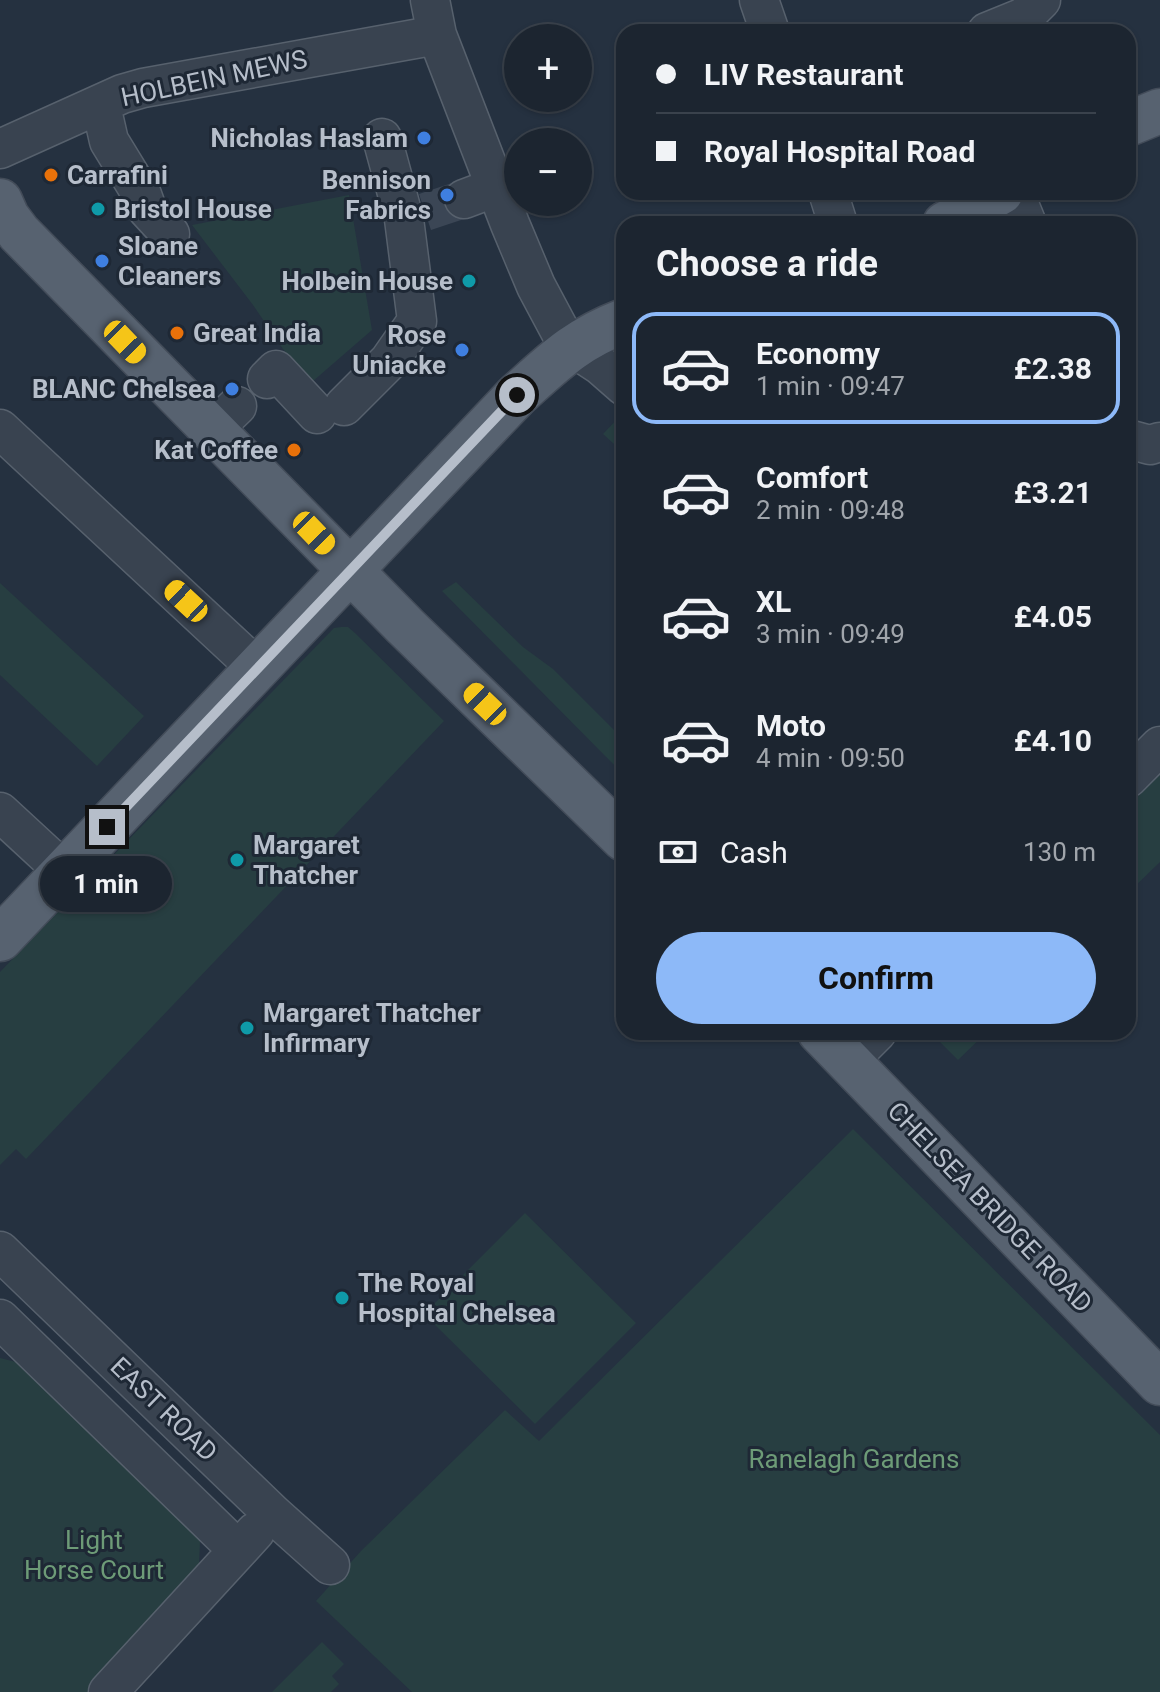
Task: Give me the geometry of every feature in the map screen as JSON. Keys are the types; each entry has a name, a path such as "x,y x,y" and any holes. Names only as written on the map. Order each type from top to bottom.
{"main road":[{"path":"1136,121 1160,111"},
{"path":"959,216 987,200"},
{"path":"6,229 225,418 351,570 616,831"},
{"path":"0,939 517,395 571,346 616,325"},
{"name":"CHELSEA BRIDGE ROAD","path":"849,1041 1160,1383"}],"street":[{"path":"759,0 767,24"},
{"path":"1007,24 1024,17 1041,0"},
{"path":"434,17 480,193 560,331 571,346 616,379"},
{"name":"HOLBEIN MEWS","path":"0,149 100,112 143,88 434,17"},
{"path":"100,112 154,183 162,222"},
{"path":"267,379 276,370 330,410 389,361 417,321 414,216 382,138"},
{"path":"0,429 257,668"},
{"path":"1136,441 1150,445 1160,442"},
{"path":"1136,770 1160,746"},
{"path":"0,812 65,872"},
{"name":"EAST ROAD","path":"0,1251 330,1565"},
{"path":"30,1281 0,1317 238,1550"},
{"path":"108,1692 273,1514"}],"green space":[{"path":"349,195 372,330 312,382 283,349 192,225"},
{"path":"616,420 616,446 603,434"},
{"path":"456,582 523,647 553,669 616,732 616,767 442,591"},
{"path":"0,583 144,716 97,766 0,675"},
{"path":"348,627 444,721 26,1159 16,1149 0,1165 0,972 334,628"},
{"path":"1160,775 1160,862 1136,885 1136,798"},
{"path":"938,1040 979,1040 958,1060"},
{"name":"Ranelagh Gardens","path":"853,1129 1160,1435 1160,1692 412,1692 316,1601 361,1551 505,1410 539,1441"},
{"path":"525,1213 636,1323 535,1424 424,1314"},
{"name":"Light Horse Court","path":"0,1358 28,1365 196,1525 200,1542 199,1564 188,1590 93,1692 0,1692"},
{"path":"322,1642 344,1664 332,1676 339,1684 331,1692 272,1692"}],"tunnel":[{"path":"425,212 464,199"}],"place":[{"name":"Nicholas Haslam","path":"424,138"},
{"name":"Carrafini","path":"51,175"},
{"name":"Bennison Fabrics","path":"447,195"},
{"name":"Bristol House","path":"98,209"},
{"name":"Sloane Cleaners","path":"102,261"},
{"name":"Holbein House","path":"469,281"},
{"name":"Great India","path":"177,333"},
{"name":"Rose Uniacke","path":"462,350"},
{"name":"BLANC Chelsea","path":"232,389"},
{"name":"Kat Coffee","path":"294,450"},
{"name":"Margaret Thatcher","path":"237,860"},
{"name":"Margaret Thatcher Infirmary","path":"247,1028"},
{"name":"The Royal Hospital Chelsea","path":"342,1298"}],"route":[{"path":"107,827 517,395"}]}
